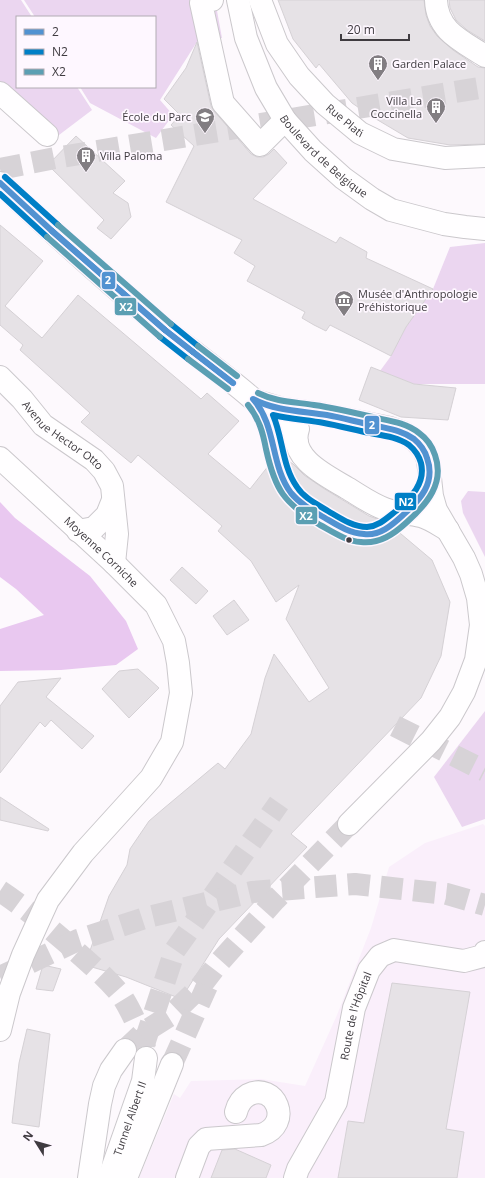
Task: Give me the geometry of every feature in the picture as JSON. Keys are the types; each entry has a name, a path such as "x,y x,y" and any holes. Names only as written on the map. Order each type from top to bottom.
{"main road":[{"path":"211,0 201,4 223,103 260,145 285,120"},
{"name":"Boulevard de Belgique","path":"238,0 246,38 266,88 285,120 314,151 343,178 372,199 392,210 444,224 485,229"},
{"name":"Rue Plati","path":"260,0 277,44 300,76 325,104 360,133 394,148 438,157 485,156"},
{"path":"436,0 436,10 447,30 485,56"},
{"path":"0,93 47,135"},
{"path":"0,183 132,302 200,358 256,401 284,428 296,443 300,454 318,471 375,505 393,512 420,516 435,522 448,530"},
{"name":"Avenue Hector Otto","path":"0,377 22,399 43,424 94,460 104,471 112,486 118,534 114,563"},
{"path":"256,401 283,409 321,414 390,428 404,433 415,440 424,450 428,460 432,496 436,510 464,558 471,574 478,598 481,625 476,660 464,692 450,717 431,741 349,824"},
{"path":"256,401 271,429 276,454"},
{"path":"296,443 296,434 304,419 312,415 321,414"},
{"name":"Moyenne Corniche","path":"0,458 114,563 156,605 174,641 181,693 172,742 151,778 83,853 48,900 23,955 9,992 0,1030"},
{"path":"405,513 415,504 430,482"},
{"path":"78,531 94,528 107,514 113,500"},
{"name":"Route de l'Hôpital","path":"295,1178 298,1169 336,1102 354,1008 369,970 380,956 394,950 464,961 484,956 485,952"},
{"path":"88,1178 104,1086 111,1070 125,1050"},
{"name":"Tunnel Albert II","path":"108,1178 143,1081 146,1058"},
{"path":"126,1178 172,1064"},
{"path":"187,1178 199,1146 206,1139 261,1135 268,1132 277,1122 279,1115 278,1108 272,1098 259,1092 252,1093 242,1099 236,1112"}],"shaded area":[{"path":"0,0 21,0 31,16 16,16 16,88 78,88 92,110 59,135 54,137 0,85"},
{"path":"24,0 215,0 222,38 198,41 195,45 160,100 173,115 156,138 90,103 81,88 156,88 156,16 34,16"},
{"path":"485,243 485,384 414,384 380,371 391,356 406,327 433,289 450,247"},
{"path":"468,491 485,492 485,557 463,513 461,501"},
{"path":"0,502 15,518 90,576 126,621 138,649 116,665 61,670 0,671 0,629 44,615 16,589 0,577"},
{"path":"485,711 485,819 462,827 434,777"},
{"path":"483,824 485,826 485,1178 139,1178 174,1094 180,1098 191,1081 261,1079 305,1086 337,1015 371,928 389,867 425,843"}],"building":[{"path":"278,0 424,0 426,15 430,26 437,36 453,50 478,67 485,68 485,144 450,145 408,138 352,103 319,64 316,68 293,39"},
{"path":"449,0 485,0 485,41 467,30 456,20 450,8"},
{"path":"197,42 211,106 214,111 251,154 257,157 263,157 274,149 287,163 253,199 336,243 340,237 367,252 366,258 433,289 406,327 391,356 330,325 326,331 314,325 302,318 305,312 247,281 255,266 234,253 242,240 166,202 194,146 171,125 180,115 164,99 186,68"},
{"name":"Villa Paloma","path":"76,136 125,181 113,193 128,203 131,217 111,239 97,228 104,220 48,165"},
{"path":"0,225 43,261 5,306 42,338 78,295 201,399 207,393 239,421 208,454 250,489 269,465 272,467 279,467 284,465 287,460 304,475 323,488 369,516 388,523 432,560 450,602 441,656 421,698 291,834 307,847 219,939 181,999 126,977 85,965 109,896 127,865 130,849 149,821 163,809 218,763 225,769 251,734 265,678 274,654 309,702 329,688 286,619 299,585 276,602 251,561 218,531 222,526 138,455 131,463 81,422 90,413 20,350 23,345 0,325"},
{"path":"371,367 414,384 456,388 448,420 401,417 359,400"},
{"path":"182,567 208,591 196,604 170,580"},
{"path":"234,600 249,620 227,635 213,616"},
{"path":"138,669 159,688 129,718 102,689 119,671"},
{"path":"61,678 46,697 94,736 82,749 51,720 45,727 40,722 0,773 0,706 18,682"},
{"path":"0,797 49,829 48,831 0,820"},
{"path":"43,965 61,969 53,991 36,989"},
{"path":"392,983 470,992 446,1129 464,1132 457,1178 338,1178 348,1121 364,1123"},
{"path":"27,1029 50,1034 39,1127 12,1123 19,1063"},
{"path":"235,1149 271,1165 266,1178 211,1178 222,1150"}],"tunnel":[{"path":"0,169 55,158 485,87"},
{"path":"276,455 283,478 294,497 320,515 348,531 363,534 382,532 405,513"},
{"path":"395,726 485,771"},
{"path":"144,1044 175,950 279,803"},
{"path":"125,1050 144,1032 171,1015 200,987 217,965 275,900 349,824"},
{"path":"0,977 78,940 148,917 252,892 355,884 447,894 485,905"},
{"path":"0,891 60,937 115,988 132,1013 142,1036 145,1048"},
{"path":"172,1064 207,986"}],"transit line":[{"name":"N2","path":"5,177 58,225"},
{"name":"2","path":"0,183 39,219 52,231 0,183"},
{"name":"N2","path":"0,194 47,237"},
{"name":"X2","path":"58,225 171,324"},
{"name":"2","path":"52,231 165,330"},
{"name":"2","path":"52,231 165,330"},
{"name":"X2","path":"47,237 160,337"},
{"name":"N2","path":"171,324 198,346"},
{"name":"2","path":"165,330 193,352"},
{"name":"2","path":"165,330 193,352"},
{"name":"N2","path":"160,337 188,359"},
{"name":"X2","path":"198,346 237,376"},
{"name":"2","path":"193,352 233,383"},
{"name":"2","path":"193,352 233,383"},
{"name":"X2","path":"188,359 228,389"},
{"name":"X2","path":"248,405 260,426 273,475 283,494 298,510 340,536 361,542 380,540 397,530 414,515 432,492 438,475 435,455 432,448 422,435 414,430 393,421 330,408 279,400 258,393"},
{"name":"2","path":"253,399 270,406 333,416 392,429 410,436 420,445 427,458 429,475 425,490 415,503 399,519 380,532 370,534 359,533 339,526 298,501 291,493 284,482 266,421 261,410 253,399"},
{"name":"N2","path":"273,415 330,424 401,441 409,445 420,460 422,471 419,484 407,501 379,523 362,527 347,522 311,500 297,487 288,470 273,415"}],"place":[{"name":"Garden Palace","path":"378,81"},
{"name":"Villa La Coccinella","path":"436,124"},
{"name":"École du Parc","path":"205,134"},
{"name":"Villa Paloma","path":"86,173"},
{"name":"Musée d'Anthropologie Préhistorique","path":"344,317"}]}
